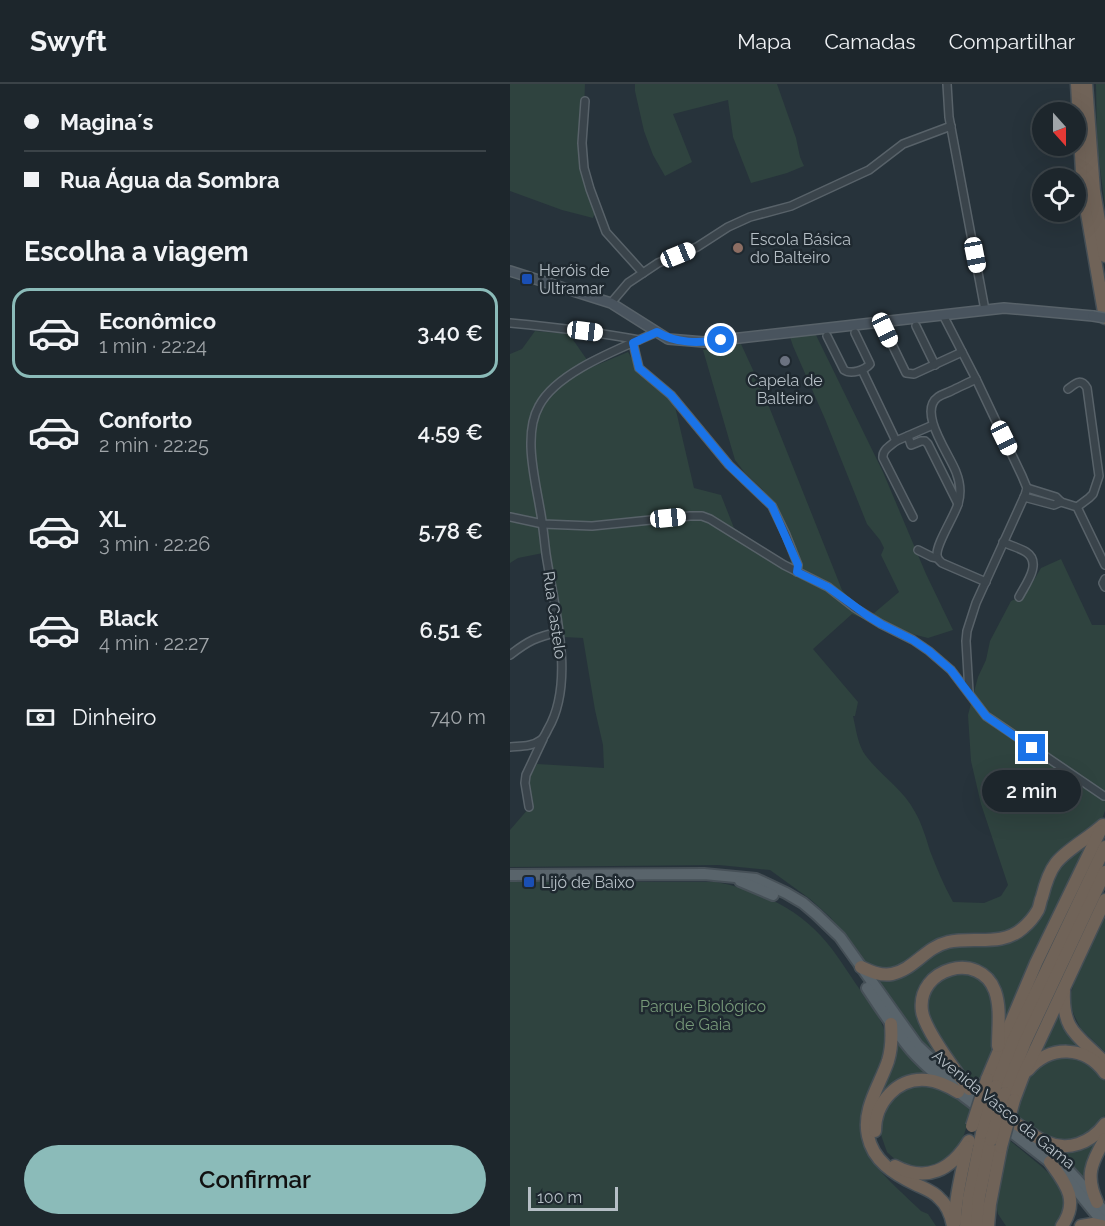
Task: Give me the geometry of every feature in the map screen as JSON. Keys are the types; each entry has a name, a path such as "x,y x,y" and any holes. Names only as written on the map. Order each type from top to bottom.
{"highway":[{"path":"1077,84 1083,190 1101,318"},
{"path":"1086,84 1094,191 1105,256"},
{"path":"861,967 876,974 892,974 900,972 945,942 1001,939 1012,936 1026,925 1038,909 1047,880 1055,864 1064,854 1091,836 1104,822"},
{"path":"997,1053 1036,963 1104,822"},
{"path":"966,1226 969,1198 1014,1039 1105,847"},
{"path":"977,1226 986,1137 1001,1090 1105,872"},
{"path":"1023,1076 1105,900"},
{"path":"963,1090 954,1069 927,1025 922,1013 921,1002 929,983 936,976 951,969 960,968 981,973 995,990 1001,1090"},
{"path":"1067,978 1064,1005 1068,1024 1075,1034 1105,1063"},
{"path":"891,1024 891,1047 872,1100 867,1120 868,1136 880,1161 889,1170 937,1196 946,1206 954,1226"},
{"path":"1001,1090 1023,1076 1034,1063 1044,1056 1056,1053 1081,1054 1090,1058 1105,1073"},
{"path":"963,1090 928,1080 916,1080 903,1084 891,1092 881,1105 875,1121 875,1134 894,1166 916,1174 941,1170 961,1154 969,1141 986,1137"},
{"path":"1016,1130 1059,1147 1082,1144 1092,1138 1105,1124"},
{"path":"986,1137 990,1204 988,1226"},
{"path":"1097,1202 1090,1177 1092,1165 1105,1139"},
{"path":"954,1226 960,1178 969,1141"},
{"path":"1050,1162 1066,1185 1071,1199 1070,1211 1062,1226"},
{"path":"990,1204 999,1226"},
{"path":"1081,1226 1104,1225"}],"main road":[{"name":"Avenida Vasco da Gama","path":"510,875 704,874 756,879 786,893 816,914 840,937 917,1045 963,1090"},
{"name":"Avenida Vasco da Gama","path":"729,876 784,900 823,929 841,950 891,1024 922,1062 1058,1159 1071,1171 1105,1213"},
{"name":"Avenida Vasco da Gama","path":"1016,1130 1068,1180 1104,1225"}],"street":[{"path":"947,84 951,126 985,310"},
{"path":"585,101 582,143 584,168 590,189 606,232 643,273"},
{"path":"611,303 624,287 658,263 697,247 728,227 750,217 791,206 868,170 903,144 951,126"},
{"path":"510,271 611,303 668,339 675,340 704,342 1011,307 1101,318"},
{"path":"943,315 1027,488 976,603 967,631 969,692"},
{"path":"510,323 563,328 636,342 639,368 671,395 729,465 772,506 798,565 797,572"},
{"path":"916,326 935,365"},
{"path":"885,330 906,373 914,375 962,352"},
{"name":"Rua Castelo","path":"529,807 526,775 552,723 558,704 562,664 535,479 531,438 535,415 539,404 570,375 599,358 657,332"},
{"path":"827,336 847,372 862,370 870,364 855,333"},
{"path":"862,370 896,441"},
{"path":"976,379 939,396 931,407 933,425 956,472 960,486 958,504 937,554 942,563 986,582"},
{"path":"1068,389 1076,382 1080,382 1087,388 1099,476 1093,494 1077,507"},
{"path":"913,518 882,455 896,441 933,425"},
{"path":"908,436 912,445 921,441 928,444 958,504"},
{"path":"1027,488 1056,497 1061,502 1077,507 1105,565"},
{"path":"1024,497 1054,505 1061,502"},
{"path":"510,517 543,524 592,526 690,516 710,519 797,572 828,587 872,619 929,651 951,670 986,716 1104,796"},
{"path":"1003,542 1027,553 1032,559 1033,568 1019,597"},
{"path":"918,550 938,558"},
{"path":"1105,579 1103,583 1105,587"},
{"path":"510,655 528,641 559,632"},
{"path":"510,747 530,746 543,739"}],"green space":[{"path":"510,84 585,84 580,164 597,206 593,218 562,210 510,191"},
{"path":"635,84 777,84 804,166 751,183 733,137 728,100 673,114 692,162 665,176 653,155 644,131"},
{"path":"1096,84 1105,84 1105,207 1097,144"},
{"path":"535,331 569,334 592,367 628,352 637,368 674,402 694,488 721,495 734,528 785,562 797,561 773,503 735,460 703,350 741,344 764,394 842,590 867,619 899,592 881,555 884,548 867,524 789,334 815,333 883,472 926,574 953,630 928,638 884,627 852,614 813,649 858,702 855,716 853,716 861,747 866,756 904,796 915,812 953,902 984,903 1001,896 1008,885 981,804 971,761 968,715 990,641 1011,601 1025,595 1041,568 1061,559 1092,625 1105,625 1105,811 1099,827 1073,844 1033,916 1014,929 1002,932 961,933 938,939 903,968 881,972 863,962 852,943 830,917 810,899 770,870 719,865 510,867 510,830 533,801 528,780 537,764 604,768 603,745 583,638 563,637 548,552 518,558 510,563 510,354 522,349"},
{"path":"1091,840 1003,1031 995,984 956,965 919,993 949,1070 923,1046 874,976 928,957 947,947 1019,937 1060,863"},
{"name":"Parque Biológico de Gaia","path":"510,882 716,882 759,894 799,916 832,949 874,1009 884,1030 885,1050 863,1118 863,1139 869,1157 921,1211 928,1214 936,1226 510,1226"},
{"path":"1105,915 1105,1052 1081,1029 1069,1000 1074,983"},
{"path":"950,973 963,973 976,977 986,986 992,996 994,1043 990,1061 977,1089 967,1080 927,1017 929,990"},
{"path":"1060,1003 1091,1055 1036,1059"},
{"path":"897,1042 934,1079 923,1077 875,1106"},
{"path":"1059,1057 1074,1057 1085,1061 1096,1068 1105,1081 1105,1115 1100,1125 1086,1137 1069,1140 1053,1138 1037,1131 1016,1115 1023,1086 1033,1072"},
{"path":"932,1084 944,1089 972,1110 961,1144 942,1166 913,1169 899,1163 887,1152 881,1135 880,1122 891,1099 903,1090 918,1085"},
{"path":"1100,1136 1087,1184 1069,1163 1053,1150"},
{"path":"1008,1139 1057,1181 1064,1194 1064,1214 1056,1226 1006,1226 998,1214 995,1201"}],"place":[{"name":"Escola Básica do Balteiro","path":"738,248"},
{"name":"Heróis de Ultramar","path":"527,279"},
{"name":"Capela de Balteiro","path":"785,361"},
{"name":"Lijó de Baixo","path":"529,882"}],"route":[{"path":"721,340 704,342 675,340 668,339 657,332 633,343 639,368 671,395 729,465 772,506 798,565 797,572 828,587 855,608 929,651 951,670 986,716 1032,748"}]}
